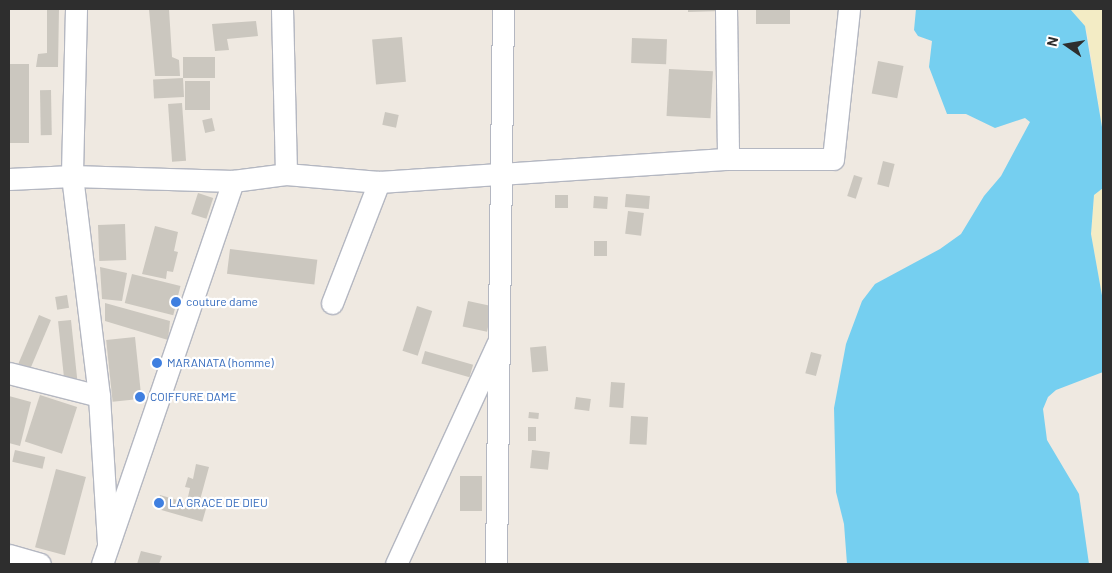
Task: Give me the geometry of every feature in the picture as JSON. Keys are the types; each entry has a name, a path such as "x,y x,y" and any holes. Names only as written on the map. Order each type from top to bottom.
{"street":[{"path":"76,9 72,176 99,396 108,544"},
{"path":"282,9 286,174"},
{"path":"496,564 501,336 503,9"},
{"path":"726,9 728,159"},
{"path":"9,179 72,176 233,181 286,174 379,182 502,172 728,159 833,159 849,9"},
{"path":"102,564 233,181"},
{"path":"332,303 379,182"},
{"path":"396,564 501,336"},
{"path":"9,373 99,396"},
{"path":"13,559 40,564"}],"sand":[{"path":"1070,9 1103,9 1103,133 1085,26"},
{"path":"1103,188 1103,301 1091,234 1094,195"}],"water":[{"path":"916,9 1070,9 1085,26 1103,133 1103,188 1094,195 1091,234 1103,301 1103,372 1056,390 1048,397 1043,409 1047,440 1079,494 1089,564 847,564 844,524 836,492 834,408 846,344 862,301 875,284 940,249 961,234 984,196 1001,176 1030,122 1025,118 995,128 966,114 947,114 929,67 932,41 918,36 914,30"}],"building":[{"path":"47,9 59,9 58,67 36,67 38,54 47,53"},
{"path":"149,9 169,9 172,57 179,60 180,76 155,76"},
{"path":"688,9 722,9 722,11 688,12"},
{"path":"756,9 790,9 790,24 756,24"},
{"path":"256,21 258,36 227,39 229,50 215,51 212,24"},
{"path":"402,37 406,82 376,84 372,40"},
{"path":"632,38 667,39 666,64 631,63"},
{"path":"183,57 215,57 215,78 183,78"},
{"path":"878,61 904,66 897,98 872,93"},
{"path":"9,64 29,64 29,143 9,143"},
{"path":"669,69 713,71 710,118 667,116"},
{"path":"183,78 184,97 154,99 153,80"},
{"path":"185,81 210,81 210,110 185,110"},
{"path":"40,90 51,90 52,135 41,135"},
{"path":"182,103 186,161 172,162 168,104"},
{"path":"385,112 399,115 396,128 382,125"},
{"path":"212,118 215,131 205,133 202,120"},
{"path":"883,161 895,164 889,187 877,184"},
{"path":"854,175 863,178 856,199 847,196"},
{"path":"198,193 213,198 206,219 191,214"},
{"path":"626,194 650,196 649,209 625,207"},
{"path":"555,195 568,195 568,208 555,208"},
{"path":"594,196 608,197 607,209 593,208"},
{"path":"628,211 644,213 641,236 625,234"},
{"path":"125,224 126,260 99,261 98,225"},
{"path":"155,226 178,232 174,251 178,252 173,272 167,271 166,279 142,274"},
{"path":"594,241 607,241 607,256 594,256"},
{"path":"230,249 317,260 314,285 227,274"},
{"path":"100,267 127,273 122,301 102,299"},
{"path":"132,274 181,286 173,315 125,303"},
{"path":"67,295 69,308 57,310 55,297"},
{"path":"468,301 492,306 487,332 463,326"},
{"path":"105,303 170,321 168,340 105,321"},
{"path":"417,306 432,311 418,356 402,351"},
{"path":"39,315 51,320 28,373 16,368"},
{"path":"71,320 77,379 64,380 58,321"},
{"path":"135,337 141,399 113,402 106,340"},
{"path":"546,346 548,371 532,372 530,347"},
{"path":"425,351 473,365 469,377 421,363"},
{"path":"811,352 822,355 816,376 805,373"},
{"path":"611,382 625,383 623,408 609,407"},
{"path":"40,395 77,407 62,454 25,442"},
{"path":"9,396 31,402 20,446 9,443"},
{"path":"576,397 591,399 589,411 574,409"},
{"path":"529,412 539,413 538,419 528,418"},
{"path":"631,416 648,417 647,445 630,444"},
{"path":"528,427 536,427 536,441 528,441"},
{"path":"15,450 45,457 43,469 12,462"},
{"path":"532,450 550,452 548,470 530,468"},
{"path":"196,464 209,467 200,500 188,497 190,488 185,487 188,477 193,479"},
{"path":"56,469 86,477 65,555 35,547"},
{"path":"460,476 482,476 482,511 460,511"},
{"path":"160,495 206,508 202,522 156,508"},
{"path":"141,551 162,556 159,564 137,564"}],"place":[{"name":"couture dame","path":"176,302"},
{"name":"MARANATA (homme)","path":"157,363"},
{"name":"COIFFURE DAME","path":"140,397"},
{"name":"LA GRACE DE DIEU","path":"159,503"}]}
